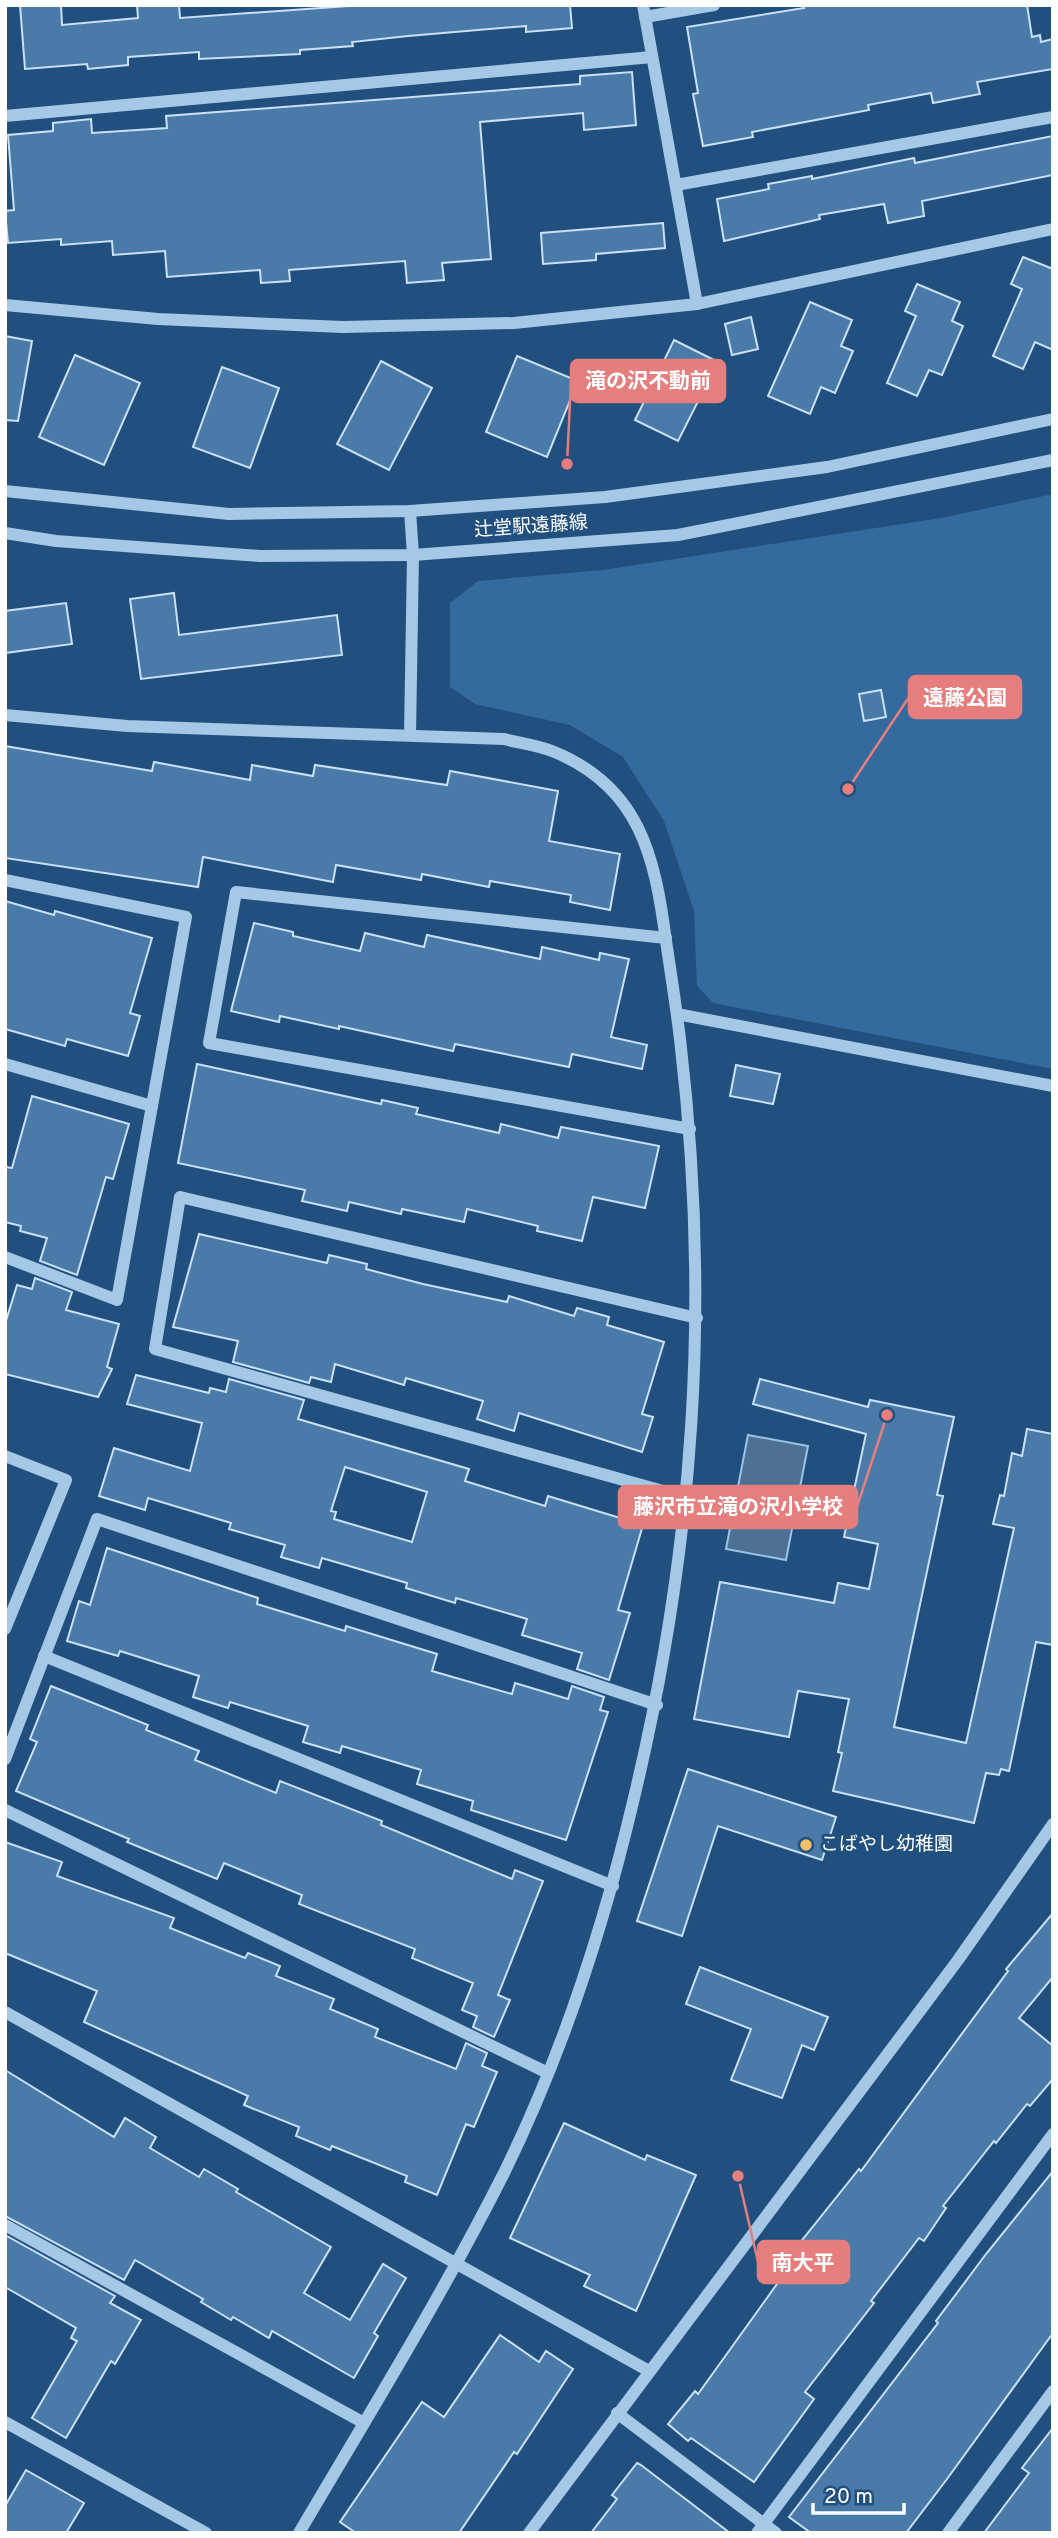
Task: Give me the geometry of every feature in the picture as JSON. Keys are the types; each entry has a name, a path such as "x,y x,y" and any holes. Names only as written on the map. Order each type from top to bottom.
{"street":[{"path":"697,304 644,11 714,5"},
{"path":"5,116 652,57"},
{"path":"676,185 1053,117"},
{"path":"5,305 158,319 343,327 514,323 697,304 1053,229"},
{"name":"辻堂駅遠藤線","path":"5,491 229,514 410,511 604,497 827,467 1053,419"},
{"name":"辻堂駅遠藤線","path":"5,533 56,541 260,556 413,555 678,535 1053,460"},
{"path":"410,511 413,555 410,735"},
{"path":"5,715 127,726 504,739 551,750 589,770 621,799 645,837 659,884 690,1129 697,1318 688,1498 675,1599 657,1705 613,1886 548,2073 505,2171 457,2262 299,2533"},
{"path":"5,880 186,917 117,1300 5,1257"},
{"path":"666,938 236,892 209,1043 690,1129"},
{"path":"677,1014 1053,1086"},
{"path":"5,1064 152,1106"},
{"path":"688,1498 155,1349 180,1197 697,1318"},
{"path":"5,1456 65,1480 5,1629"},
{"path":"5,1759 97,1519 657,1705"},
{"path":"44,1656 613,1886"},
{"path":"5,1810 548,2073"},
{"path":"529,2533 958,1960 1053,1824"},
{"path":"5,2012 649,2371"},
{"path":"761,2528 1053,2134"},
{"path":"5,2225 364,2423"},
{"path":"948,2533 1053,2391"},
{"path":"617,2413 761,2528 776,2533"},
{"path":"5,2422 206,2533"}],"shaded area":[{"path":"1053,494 1053,1069 713,1003 697,986 694,911 664,821 623,757 570,725 475,704 450,687 450,603 478,581 603,570 941,518"},
{"path":"748,1435 808,1446 786,1560 726,1549"}],"building":[{"path":"20,5 61,5 62,25 138,18 137,5 179,5 180,18 363,5 570,5 572,28 526,32 526,26 408,36 352,42 353,46 300,50 300,54 199,59 199,52 128,57 128,65 88,69 87,64 25,69"},
{"path":"803,5 1027,5 1032,37 1040,35 1041,42 1053,39 1053,69 977,82 980,94 933,103 931,93 868,105 869,110 752,132 753,137 703,146 693,94 698,93 687,27 804,8"},
{"path":"632,72 636,125 584,130 583,113 480,122 491,259 442,263 444,280 407,283 405,261 289,270 290,281 261,283 260,270 167,277 165,251 113,255 112,241 61,245 61,239 8,243 5,211 14,210 8,135 53,131 53,123 91,119 92,133 167,128 166,116 580,84 580,76"},
{"path":"1053,136 1053,175 922,201 924,216 888,223 884,204 819,215 820,219 724,241 717,199 769,189 768,184 812,176 812,179 914,158 915,163"},
{"path":"663,223 665,248 596,254 596,260 543,264 541,233"},
{"path":"1023,257 1053,269 1053,350 1035,342 1023,369 993,356 1022,289 1011,284"},
{"path":"917,284 960,302 952,321 963,326 942,375 929,370 917,396 887,383 916,316 905,311"},
{"path":"810,302 852,320 841,346 853,351 835,393 821,387 810,414 768,396"},
{"path":"751,317 758,349 732,355 725,324"},
{"path":"5,336 32,341 18,421 5,420"},
{"path":"674,340 718,362 678,441 635,420"},
{"path":"75,355 140,383 104,465 39,437"},
{"path":"517,356 578,381 547,457 486,432"},
{"path":"381,361 432,388 389,470 337,444"},
{"path":"222,367 279,388 250,468 193,447"},
{"path":"174,593 179,635 337,615 342,655 141,679 130,599"},
{"path":"66,603 72,644 5,653 5,611"},
{"path":"881,690 886,717 864,721 859,694"},
{"path":"5,746 152,771 154,762 250,780 252,765 313,776 315,765 447,785 450,771 558,791 549,841 620,854 610,910 570,902 571,895 490,881 489,887 422,874 421,880 336,865 333,882 203,857 198,887 5,858"},
{"path":"5,901 54,915 55,911 152,938 130,1013 140,1016 128,1056 67,1039 65,1046 5,1029"},
{"path":"254,923 293,932 293,936 360,951 365,933 424,947 427,935 540,959 542,947 599,960 600,953 629,959 611,1037 647,1045 642,1069 572,1054 569,1067 455,1044 453,1051 339,1026 339,1029 280,1016 279,1022 231,1011"},
{"path":"197,1064 381,1104 382,1100 418,1108 416,1114 499,1133 501,1124 558,1138 561,1127 659,1146 645,1208 593,1197 582,1241 537,1231 538,1226 467,1209 464,1222 402,1209 401,1214 349,1202 347,1211 302,1201 305,1190 178,1163"},
{"path":"736,1065 780,1074 773,1104 730,1096"},
{"path":"32,1096 129,1124 113,1179 106,1177 77,1275 40,1261 47,1238 20,1231 21,1226 5,1222 5,1167 12,1168"},
{"path":"199,1234 327,1263 329,1255 367,1264 366,1269 423,1284 507,1302 509,1296 574,1316 577,1308 609,1317 607,1325 664,1342 642,1414 653,1417 642,1452 519,1413 514,1431 477,1419 483,1401 406,1378 404,1385 335,1364 331,1382 311,1377 309,1383 233,1362 238,1341 173,1327"},
{"path":"35,1278 72,1292 66,1310 119,1324 107,1367 112,1369 98,1397 5,1374 5,1324 17,1285 32,1289"},
{"path":"136,1375 209,1393 210,1388 226,1392 229,1379 304,1400 298,1419 469,1469 465,1481 545,1506 548,1496 643,1525 618,1610 630,1613 609,1680 577,1669 582,1653 522,1635 527,1619 456,1598 455,1603 406,1588 407,1583 322,1558 319,1568 281,1557 285,1545 229,1529 231,1523 148,1498 145,1510 99,1496 114,1448 190,1471 202,1423 127,1404","holes":["345,1467 427,1492 412,1542 334,1519 336,1512 331,1511"]},
{"path":"760,1379 868,1407 870,1400 954,1417 937,1495 943,1496 894,1727 966,1743 1014,1528 993,1524 1000,1495 1004,1496 1012,1453 1022,1456 1027,1429 1053,1434 1053,1645 1036,1642 1009,1771 1001,1769 999,1775 986,1773 974,1823 833,1791 842,1753 838,1752 849,1699 798,1691 789,1737 694,1719 720,1582 834,1603 838,1583 869,1589 878,1544 844,1537 866,1434 753,1404"},
{"path":"107,1548 258,1598 257,1604 345,1631 346,1626 437,1654 432,1671 512,1694 515,1683 568,1699 572,1686 604,1697 600,1710 608,1712 566,1840 471,1810 473,1801 417,1784 421,1770 342,1746 340,1753 303,1742 308,1726 230,1702 228,1708 193,1697 199,1676 120,1651 118,1656 67,1641 79,1601 90,1605"},
{"path":"51,1686 148,1725 146,1730 199,1751 195,1760 276,1793 280,1781 382,1821 381,1825 512,1879 515,1870 543,1881 498,1995 510,2000 494,2037 473,2027 477,2016 462,2010 473,1983 412,1958 415,1949 299,1904 302,1895 224,1863 217,1879 127,1842 129,1839 16,1791 37,1742 30,1739"},
{"path":"688,1769 836,1817 822,1860 718,1826 682,1936 637,1921"},
{"path":"5,1842 62,1862 57,1876 174,1918 170,1928 245,1958 248,1953 280,1966 276,1976 334,1999 330,2009 378,2029 375,2037 456,2069 466,2043 487,2053 482,2066 497,2072 474,2127 466,2124 437,2195 405,2182 407,2176 332,2146 330,2150 296,2136 299,2127 244,2105 248,2096 84,2022 97,1991 5,1953"},
{"path":"1053,1913 1053,1977 1019,2018 1053,2046 1053,2079 1030,2106 1027,2104 996,2143 994,2141 943,2206 946,2208 924,2241 919,2238 871,2301 874,2303 805,2392 814,2399 754,2482 691,2438 688,2441 668,2424 695,2391 698,2394 800,2252 795,2249 859,2169 861,2171 1008,1971 1006,1969"},
{"path":"700,1967 828,2017 814,2050 802,2045 782,2098 731,2080 751,2029 686,2004"},
{"path":"5,2070 114,2137 125,2118 156,2137 150,2148 199,2177 204,2169 238,2189 236,2192 331,2247 304,2293 350,2320 383,2264 406,2278 374,2333 378,2336 354,2378 272,2331 269,2338 233,2317 231,2320 201,2302 203,2299 135,2260 124,2280 5,2216"},
{"path":"564,2123 645,2160 647,2155 696,2175 636,2311 584,2286 590,2275 510,2238"},
{"path":"1053,2171 1053,2333 906,2533 811,2533 789,2517 938,2323 936,2321 986,2254"},
{"path":"5,2235 115,2296 110,2303 141,2320 115,2364 111,2361 66,2438 32,2418 77,2341 71,2338 76,2328 5,2287"},
{"path":"500,2335 539,2362 546,2351 573,2369 517,2454 514,2452 459,2533 356,2533 340,2522 422,2402 444,2417"},
{"path":"1053,2428 1053,2533 984,2533 1029,2473 1022,2468"},
{"path":"637,2463 730,2533 591,2533 617,2499 612,2495"},
{"path":"26,2470 84,2503 66,2533 5,2533 5,2506"}],"place":[{"name":"滝の沢不動前","path":"567,464"},
{"name":"遠藤公園","path":"848,789"},
{"name":"藤沢市立滝の沢小学校","path":"887,1415"},
{"name":"こばやし幼稚園","path":"806,1845"},
{"name":"南大平","path":"738,2176"}]}
